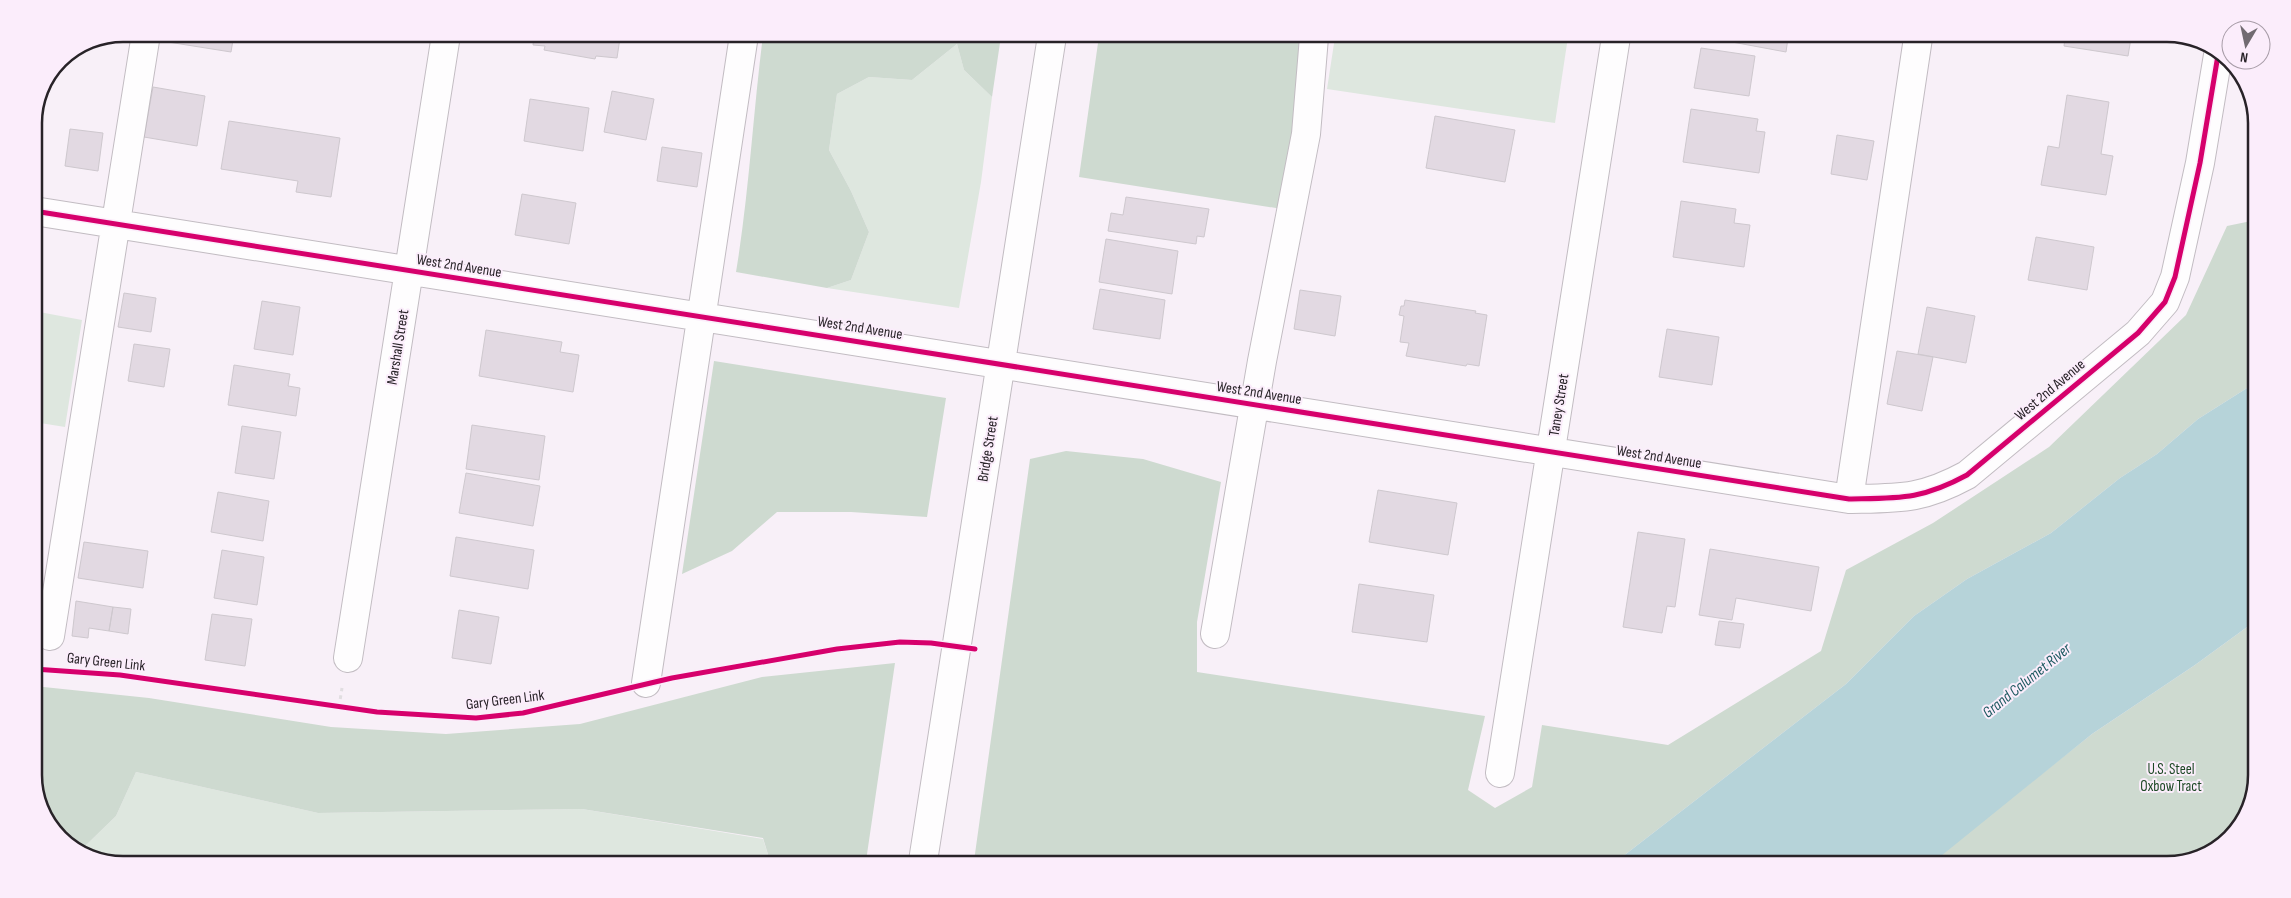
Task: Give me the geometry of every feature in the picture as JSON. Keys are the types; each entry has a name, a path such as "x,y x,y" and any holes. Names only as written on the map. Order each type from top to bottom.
{"street":[{"path":"50,636 145,42"},
{"name":"Marshall Street","path":"346,670 445,42"},
{"path":"646,683 743,42"},
{"name":"Bridge Street","path":"924,856 1051,42"},
{"path":"1215,634 1306,134 1314,42"},
{"name":"Taney Street","path":"1500,773 1552,453 1615,42"},
{"path":"1849,499 1917,42"},
{"name":"West 2nd Avenue","path":"42,212 1849,499 1910,498 1943,488 1967,475 2138,333 2165,302 2175,277 2200,163 2217,60"}],"path":[{"path":"340,707 346,670"},
{"path":"330,706 349,708"}],"shaded area":[{"path":"1334,42 1567,42 1555,123 1327,89"},
{"path":"957,44 964,70 992,97 981,182 959,308 827,288 851,280 869,232 851,191 829,150 837,94 869,77 912,80"},
{"path":"42,313 82,320 65,427 42,423"},
{"path":"136,772 318,813 582,809 763,839 768,856 124,856 108,854 86,846 116,816"}],"green space":[{"path":"762,42 1000,42 992,97 964,70 957,44 912,80 869,77 837,94 829,150 851,191 869,232 851,280 827,288 736,272"},
{"path":"1098,42 1301,42 1290,160 1282,209 1079,177"},
{"path":"2248,222 2248,387 2198,419 2157,454 2120,478 2051,533 1967,579 1914,616 1846,684 1623,856 975,856 1030,459 1066,451 1143,459 1221,482 1197,622 1197,672 1485,716 1468,790 1495,808 1532,787 1542,725 1668,745 1821,651 1846,570 1933,523 2049,447 2186,315 2227,226"},
{"path":"714,361 946,398 927,517 851,512 777,512 732,551 682,574"},
{"name":"U.S. Steel Oxbow Tract","path":"2248,626 2248,785 2238,815 2225,832 2212,842 2188,853 2167,856 1938,856 2092,734 2195,665"},
{"path":"895,663 867,856 768,856 763,838 582,809 318,813 136,772 116,816 86,846 74,839 59,824 53,815 44,790 43,687 149,698 331,727 446,734 580,724 762,677"}],"water":[{"name":"Grand Calumet River","path":"2248,387 2248,626 2195,665 2092,734 1941,856 1623,856 1846,684 1914,616 1967,579 2051,533 2120,478 2157,454 2198,419"}],"building":[{"path":"168,42 233,42 231,52"},
{"path":"533,42 619,42 617,58 596,56 595,59 544,50 545,46 533,45"},
{"path":"1732,42 1787,42 1786,52"},
{"path":"2064,42 2130,42 2128,56 2064,46"},
{"path":"1701,48 1755,56 1749,96 1694,88"},
{"path":"153,87 205,96 197,146 144,137"},
{"path":"612,91 654,99 646,140 604,132"},
{"path":"2067,95 2109,102 2101,154 2113,156 2106,195 2041,185 2048,146 2059,148"},
{"path":"530,99 589,108 583,151 524,141"},
{"path":"1691,109 1758,119 1756,131 1765,132 1759,173 1683,162"},
{"path":"1435,116 1515,130 1505,182 1426,168"},
{"path":"229,121 340,138 331,197 296,192 298,181 221,169"},
{"path":"70,129 103,133 98,171 65,166"},
{"path":"1837,135 1874,141 1867,180 1831,174"},
{"path":"662,147 702,153 697,187 657,181"},
{"path":"522,194 576,203 569,244 515,235"},
{"path":"1126,197 1209,209 1204,237 1197,236 1196,244 1108,231 1111,213 1123,215"},
{"path":"1681,201 1736,209 1734,223 1750,225 1744,267 1673,257"},
{"path":"2036,237 2094,247 2087,290 2028,280"},
{"path":"1106,239 1178,251 1172,294 1099,282"},
{"path":"1100,289 1165,300 1160,339 1093,329"},
{"path":"1300,290 1341,296 1335,336 1294,329"},
{"path":"124,293 156,298 151,332 118,327"},
{"path":"1405,300 1476,311 1475,313 1487,315 1479,366 1467,364 1466,366 1406,356 1409,343 1400,342 1404,316 1399,315"},
{"path":"262,301 300,307 293,355 254,349"},
{"path":"1927,307 1975,316 1966,363 1918,354"},
{"path":"1667,329 1719,337 1712,385 1659,377"},
{"path":"486,330 562,342 560,352 579,355 573,392 479,376"},
{"path":"134,344 170,349 164,387 128,381"},
{"path":"1897,351 1933,357 1922,411 1887,404"},
{"path":"234,365 290,374 288,386 300,388 296,416 228,405"},
{"path":"472,425 545,436 539,480 466,469"},
{"path":"242,426 281,432 274,479 235,473"},
{"path":"466,473 540,486 533,526 459,513"},
{"path":"1378,490 1457,503 1448,555 1369,542"},
{"path":"218,492 269,501 263,541 211,532"},
{"path":"1638,532 1685,539 1675,607 1667,606 1662,633 1623,627"},
{"path":"456,537 534,550 528,589 450,576"},
{"path":"84,542 148,551 143,588 78,578"},
{"path":"1710,549 1819,567 1811,611 1736,598 1732,620 1699,615"},
{"path":"222,550 264,557 257,605 214,598"},
{"path":"1359,584 1434,595 1427,642 1352,632"},
{"path":"76,601 113,607 109,631 89,628 88,638 72,636"},
{"path":"113,607 131,609 128,634 109,631"},
{"path":"459,610 499,617 491,664 452,658"},
{"path":"212,614 252,619 245,666 205,660"},
{"path":"1719,621 1744,624 1740,648 1715,645"}],"cycle path":[{"path":"42,212 1849,499 1896,498 1936,489 1967,475 2138,333 2165,302 2175,277 2200,163 2217,60"},
{"name":"Gary Green Link","path":"43,670 120,675 377,712 476,718 523,713 672,678 837,649 900,642 931,643 975,649"}]}
